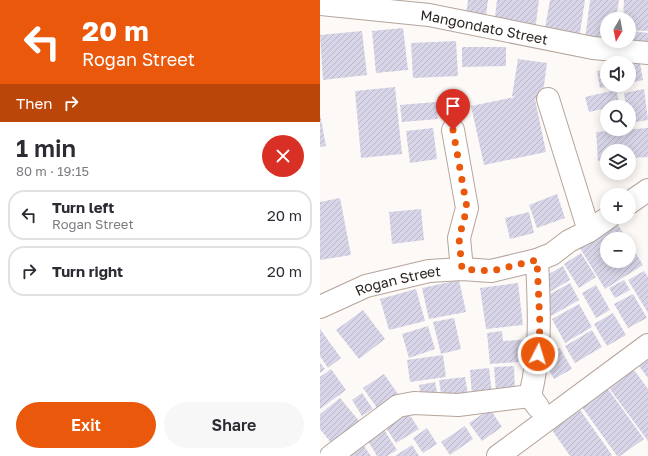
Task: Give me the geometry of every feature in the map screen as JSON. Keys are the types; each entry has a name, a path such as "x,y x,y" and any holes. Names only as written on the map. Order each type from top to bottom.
{"street":[{"name":"Mangondato Street","path":"320,4 429,15 593,48 648,53"},
{"path":"548,99 589,231"},
{"path":"453,130 467,208 459,238 462,269"},
{"path":"636,198 648,190"},
{"name":"Rogan Street","path":"320,306 366,286 429,271 462,269 491,271 537,260 552,254 569,241 589,231 600,223"},
{"path":"537,260 540,326 537,368 530,396 546,420"},
{"path":"498,456 648,345"},
{"path":"331,456 398,406 414,403 458,405 530,396"}],"building":[{"path":"468,0 488,0 485,24 465,22"},
{"path":"497,0 539,0 535,31 494,26"},
{"path":"550,0 585,0 579,39 544,34"},
{"path":"590,0 619,0 617,12 600,12 600,41 585,40"},
{"path":"624,0 648,0 648,31 636,30 636,12 623,12"},
{"path":"403,28 408,70 376,73 372,31"},
{"path":"362,31 367,75 323,80 320,35"},
{"path":"636,32 648,33 648,50 628,49 636,48"},
{"path":"456,41 458,76 413,78 411,43"},
{"path":"462,47 506,47 506,66 462,67"},
{"path":"518,59 547,63 542,100 535,99 546,152 484,165 471,106 515,97 512,96"},
{"path":"640,63 643,80 636,82 636,64"},
{"path":"600,70 600,88 597,71"},
{"path":"395,87 402,154 361,158 355,91"},
{"path":"644,89 648,120 636,122 636,100 625,100 624,93 636,92 636,91"},
{"path":"607,92 617,92 619,100 600,100 600,110 589,112 585,97"},
{"path":"436,102 438,119 402,122 400,105"},
{"path":"320,114 326,146 320,147"},
{"path":"433,128 437,159 410,163 406,131"},
{"path":"648,128 648,157 636,158 636,144 600,144 600,161 598,161 596,132 600,132 600,136 636,136 636,129"},
{"path":"557,194 565,218 537,228 529,205"},
{"path":"340,198 351,255 320,260 320,202"},
{"path":"421,209 424,240 392,244 389,212"},
{"path":"529,212 534,233 510,239 505,218"},
{"path":"618,225 622,232 606,232"},
{"path":"600,236 600,268 636,268 636,254 643,265 605,289 580,248"},
{"path":"581,253 596,277 579,288 564,264"},
{"path":"563,266 570,280 548,293 540,279"},
{"path":"644,271 648,277 648,313 628,280"},
{"path":"459,280 466,312 429,319 422,288"},
{"path":"624,280 630,290 615,298 609,288"},
{"path":"518,283 523,325 486,329 480,288"},
{"path":"570,283 579,300 551,316 541,299"},
{"path":"596,285 610,310 596,318 582,293"},
{"path":"416,289 425,321 389,330 380,299"},
{"path":"633,294 647,318 628,328 614,304"},
{"path":"579,304 592,327 565,343 552,319"},
{"path":"363,310 385,339 359,359 336,330"},
{"path":"613,313 626,335 607,346 594,324"},
{"path":"454,318 461,349 441,354 433,322"},
{"path":"428,326 435,349 409,358 402,334"},
{"path":"320,329 341,358 328,368 320,356"},
{"path":"592,330 602,347 575,363 565,346"},
{"path":"502,331 503,341 530,339 532,361 490,364 487,333"},
{"path":"560,348 572,369 554,379 542,358"},
{"path":"443,355 446,377 410,382 407,360"},
{"path":"648,360 648,378 639,366"},
{"path":"320,363 325,369 320,373"},
{"path":"514,366 515,391 496,392 494,367"},
{"path":"489,368 492,393 472,395 470,370"},
{"path":"331,369 346,390 320,409 320,377"},
{"path":"634,370 648,389 648,441 609,388"},
{"path":"384,374 398,394 377,408 363,388"},
{"path":"465,377 468,395 442,400 439,380"},
{"path":"435,382 438,397 422,400 419,385"},
{"path":"608,389 644,439 620,456 617,456 582,407"},
{"path":"362,393 373,409 362,416 352,400"},
{"path":"340,398 360,422 332,444 320,429 320,414"},
{"path":"405,408 419,429 396,443 382,422"},
{"path":"490,409 502,427 482,441 469,423"},
{"path":"580,410 612,455 611,456 570,456 552,430"},
{"path":"381,425 397,450 387,456 377,456 365,436"},
{"path":"465,426 473,439 450,455 441,442"},
{"path":"427,428 437,444 423,453 413,438"},
{"path":"361,442 371,456 341,456"},
{"path":"412,445 419,456 395,456"}],"route":[{"path":"453,130 467,208 459,238 462,269 491,271 537,260 540,326 538,354"}]}
